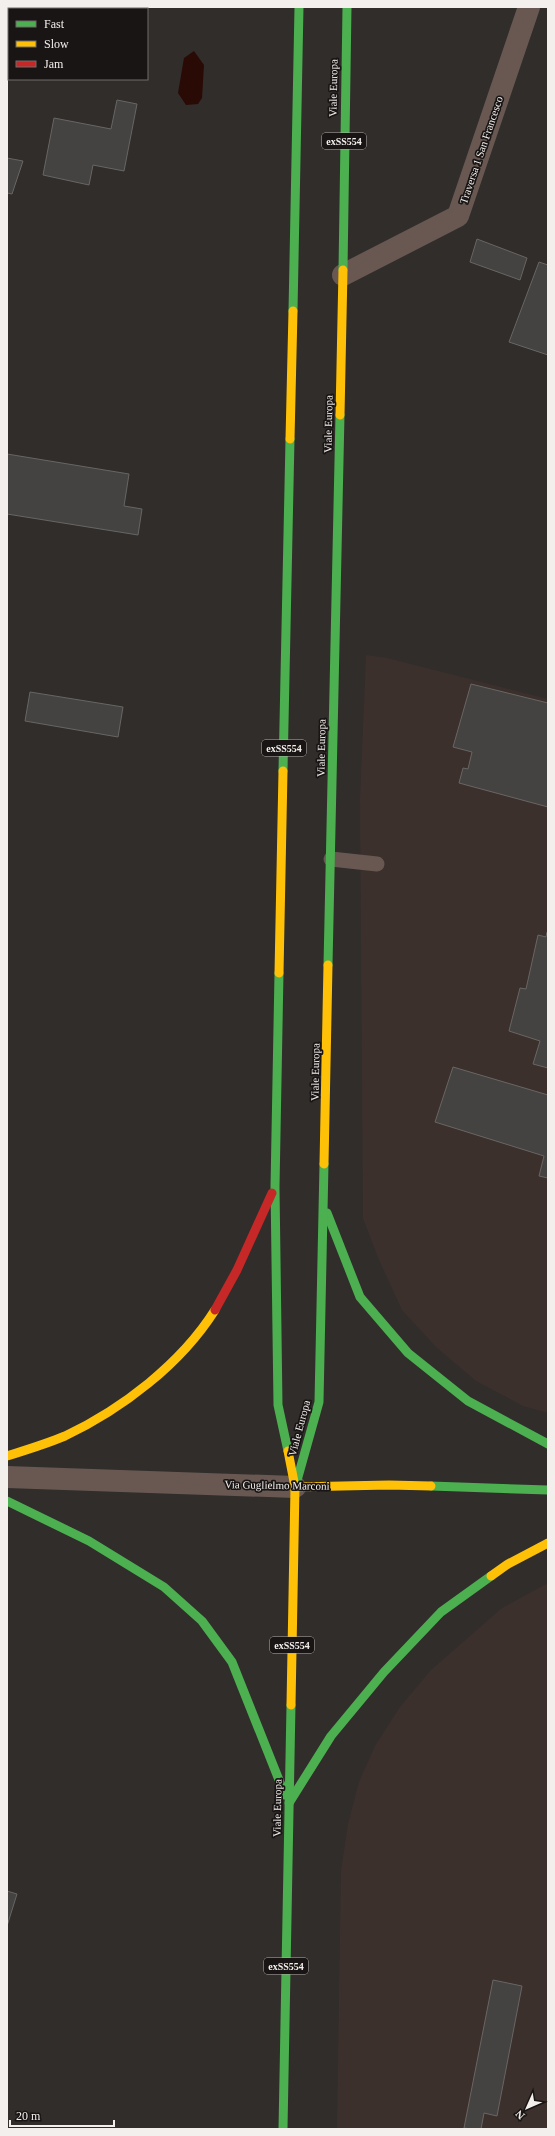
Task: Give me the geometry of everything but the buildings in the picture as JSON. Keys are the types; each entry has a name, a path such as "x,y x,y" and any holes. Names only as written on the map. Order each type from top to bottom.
{"main road":[{"name":"Viale Europa","path":"283,2129 295,1487 278,1405 275,1187 299,7"},
{"name":"Viale Europa","path":"295,1487 319,1402 343,275 347,7"},
{"path":"7,1456 65,1436 115,1408 174,1360 213,1314 242,1261 275,1187"},
{"path":"324,1205 360,1297 408,1353 468,1401 548,1444"},
{"name":"Via Guglielmo Marconi","path":"295,1487 389,1485 548,1490"},
{"path":"7,1501 89,1541 164,1587 202,1621 232,1662 289,1804"},
{"path":"289,1804 331,1736 384,1672 441,1612 508,1564 548,1543"}],"street":[{"name":"Traversa 1 San Francesco","path":"343,275 458,216 529,7"},
{"name":"Via Guglielmo Marconi","path":"7,1477 295,1487"}],"lane":[{"path":"331,859 378,864"}],"shaded area":[{"path":"194,51 204,65 202,98 198,104 186,105 178,93 184,58"},
{"path":"366,655 387,658 548,699 548,1413 523,1406 476,1381 436,1347 402,1310 379,1260 363,1218 360,799"},
{"path":"548,1583 548,2129 337,2129 341,1871 348,1824 359,1782 375,1746 400,1707 431,1670 502,1608"}],"traffic: fast":[{"path":"293,311 299,7"},
{"path":"343,270 347,7"},
{"path":"328,965 340,415"},
{"path":"283,771 290,439"},
{"path":"279,973 275,1187 278,1405 288,1451"},
{"path":"296,1484 319,1402 324,1164"},
{"path":"327,1213 360,1297 408,1353 468,1401 548,1444"},
{"path":"431,1486 548,1490"},
{"path":"7,1501 89,1541 164,1587 202,1621 232,1662 285,1795"},
{"path":"289,1803 331,1736 384,1672 441,1612 491,1576"},
{"path":"283,2129 291,1705"}],"traffic: slow":[{"path":"340,415 343,270"},
{"path":"290,439 293,311"},
{"path":"279,973 283,771"},
{"path":"324,1164 328,965"},
{"path":"7,1456 65,1436 108,1413 129,1399 149,1383 185,1349 215,1310"},
{"path":"288,1451 295,1487 291,1705"},
{"path":"295,1487 389,1485 431,1486"},
{"path":"491,1576 508,1564 548,1543"}],"traffic: jam":[{"path":"215,1310 237,1270 272,1193"}]}
